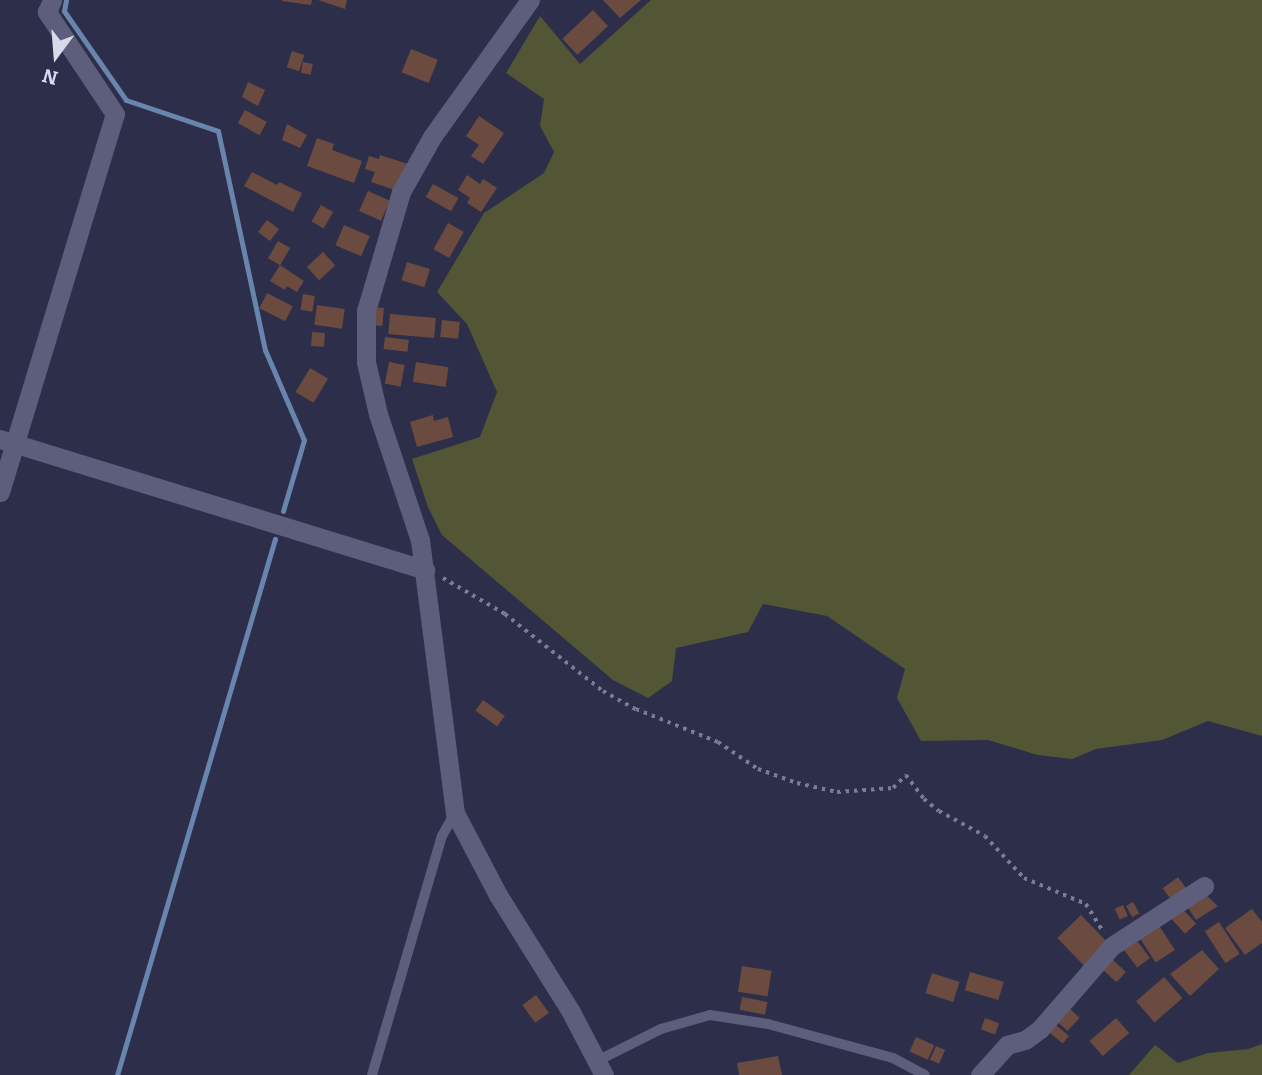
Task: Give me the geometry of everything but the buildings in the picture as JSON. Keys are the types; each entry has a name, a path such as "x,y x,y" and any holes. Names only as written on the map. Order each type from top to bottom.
{"street":[{"path":"0,492 7,441 115,114 47,12 52,0"},
{"path":"530,0 432,137 401,192 366,311 369,375 378,414 420,540 455,813 498,895 571,1012 601,1068"},
{"path":"7,441 425,570"},
{"path":"980,1075 1007,1045 1025,1040 1040,1029 1112,946 1204,886"}],"lane":[{"path":"372,1075 442,836 455,813"},
{"path":"601,1068 662,1029 710,1015 768,1024 893,1058 925,1075"}],"path":[{"path":"425,570 458,584 505,614 603,691 636,709 718,742 758,769 797,783 837,792 893,788 906,775 923,799 939,811 985,836 1024,878 1086,904 1112,946"}],"green space":[{"path":"651,0 1262,0 1262,736 1208,721 1162,740 1096,749 1072,759 1038,755 988,740 921,741 897,698 905,669 827,616 763,604 748,632 676,648 672,681 648,698 613,680 442,535 428,507 412,459 480,437 497,392 467,324 437,292 484,213 544,173 554,152 540,126 544,99 506,73 540,16 580,64"},
{"path":"1262,1044 1262,1075 1129,1075 1155,1045 1178,1063 1208,1053 1248,1049"}],"waterway":[{"path":"66,0 64,11 126,100 218,131 265,350 304,440 283,511"},
{"path":"117,1075 275,539"}]}
